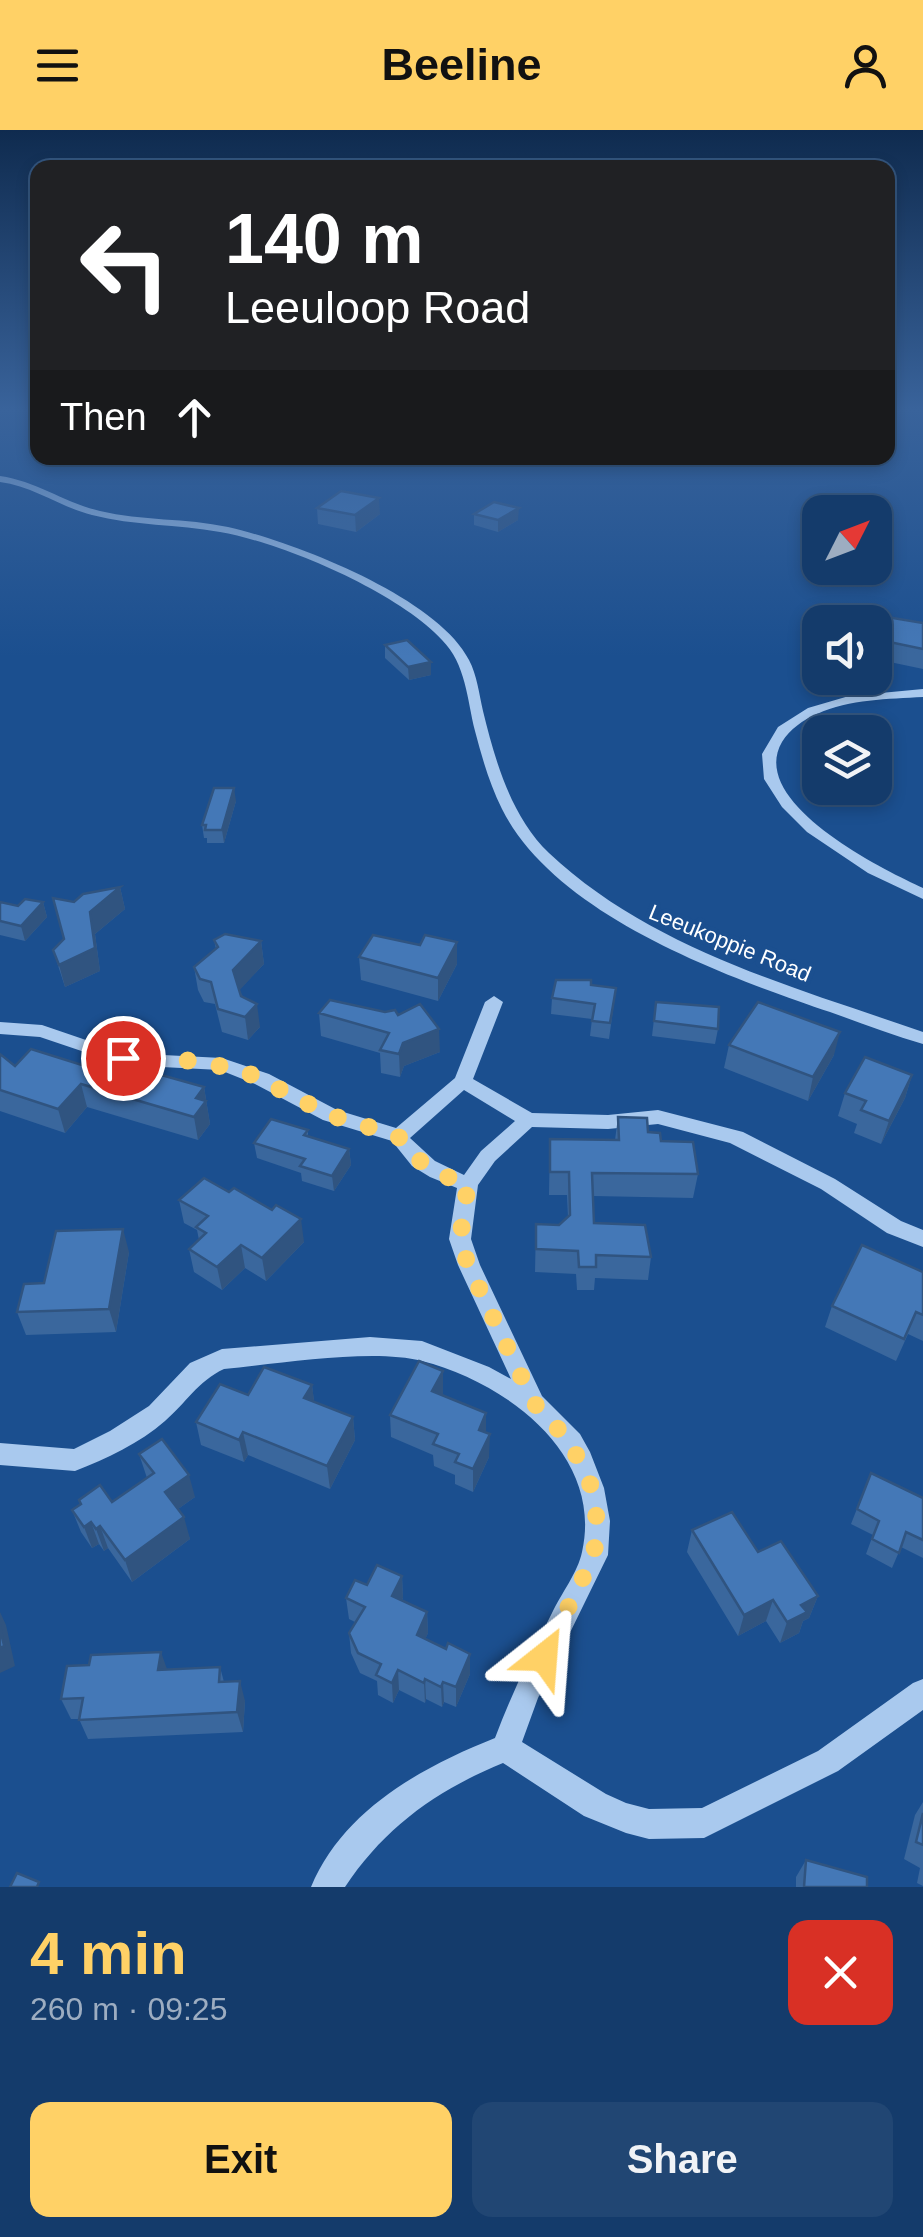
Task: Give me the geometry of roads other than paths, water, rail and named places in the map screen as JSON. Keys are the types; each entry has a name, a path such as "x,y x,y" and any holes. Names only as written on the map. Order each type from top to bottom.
{"street":[{"name":"Leeukoppie Road","path":"46,493 72,506 134,522 215,528 254,536 376,588 454,643 472,680 488,757 524,834 542,856 600,904 632,924 716,963 923,1038"},
{"path":"923,693 868,697 820,710 784,727 772,743 768,759 775,788 826,842 880,876 923,894"},
{"path":"398,1136 463,1081 494,1002"},
{"path":"0,1028 42,1032 123,1058 222,1064 262,1079 330,1115 398,1136 412,1156 445,1176 468,1184"},
{"path":"463,1081 528,1120 608,1122 658,1117 696,1125 777,1156 870,1213 923,1238"},
{"path":"528,1120 488,1156 468,1184 460,1239 534,1403"},
{"path":"0,1454 75,1460 119,1440 157,1413 198,1370 222,1359 370,1347 422,1351 482,1374 534,1403 570,1442 592,1488 597,1521 594,1555 527,1691 505,1748 435,1778 377,1820 327,1887"},
{"path":"505,1748 595,1805 626,1818 649,1824 704,1823 828,1761 923,1692"}]}
